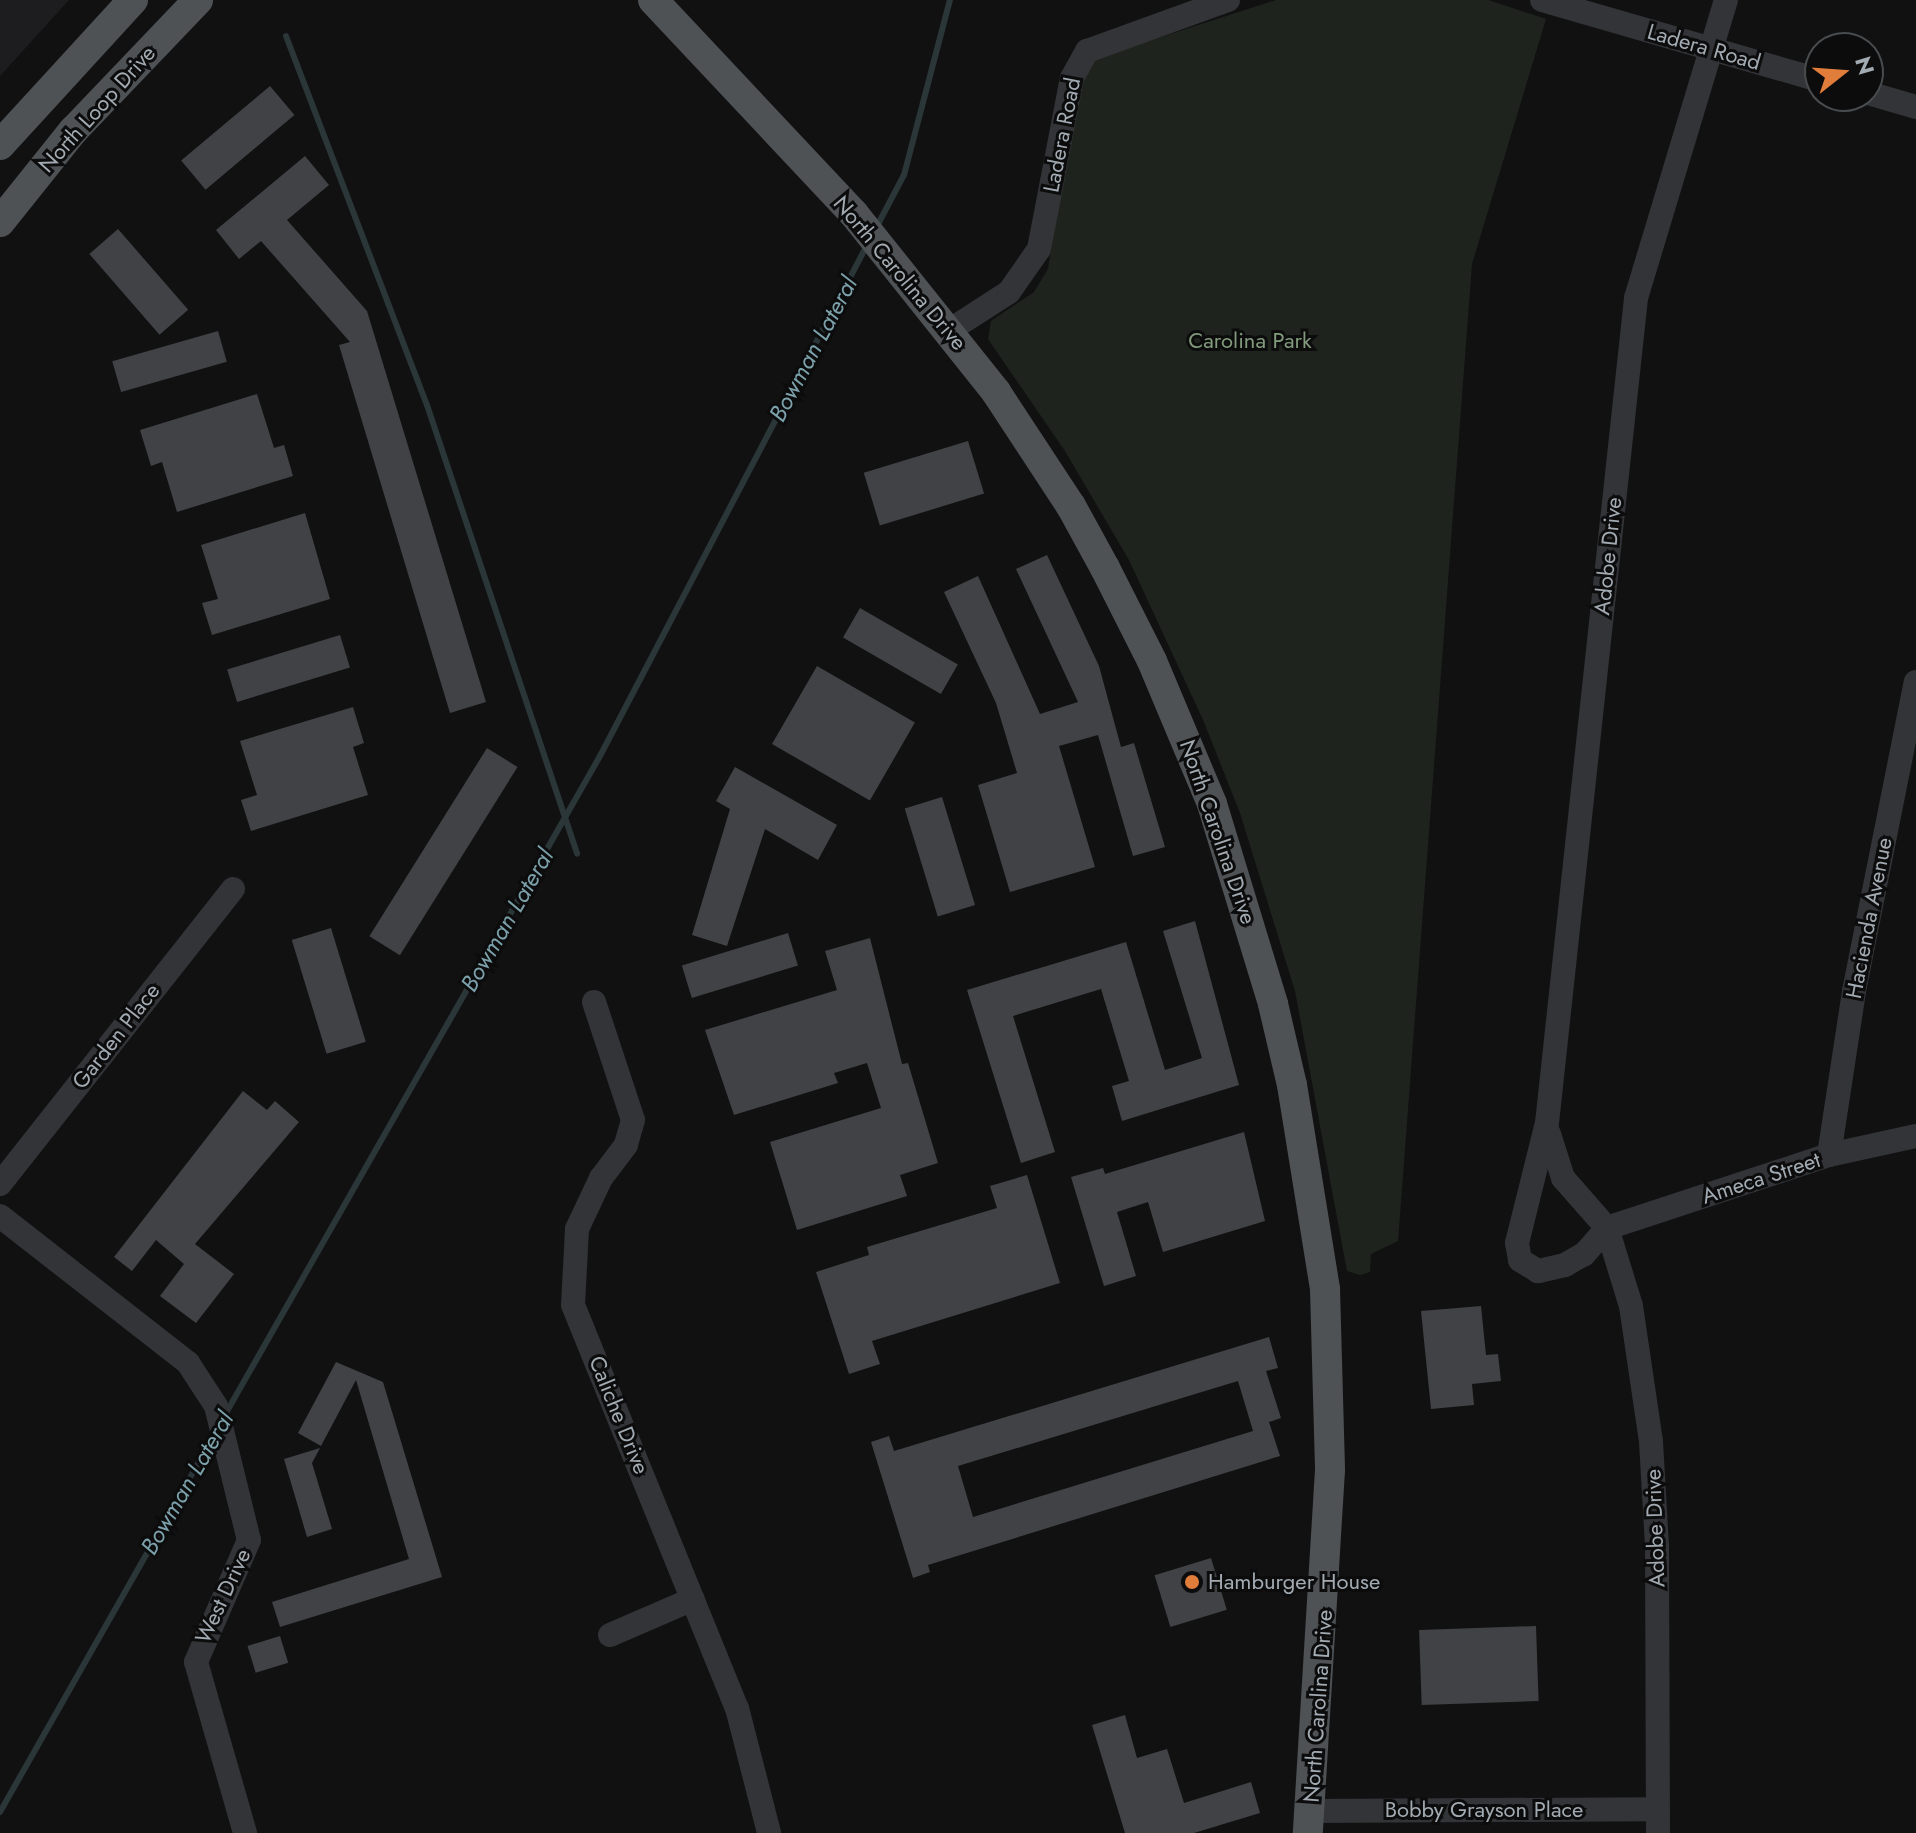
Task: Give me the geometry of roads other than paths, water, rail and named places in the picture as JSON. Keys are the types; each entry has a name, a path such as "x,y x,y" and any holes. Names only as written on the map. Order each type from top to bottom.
{"main road":[{"path":"0,145 39,97 133,0"},
{"name":"North Loop Drive","path":"0,222 73,131 198,0"},
{"name":"North Carolina Drive","path":"653,0 854,214 950,330 1071,506 1152,661 1212,804 1273,1004 1292,1085 1325,1289 1329,1514 1309,1822"},
{"path":"39,97 73,131"}],"street":[{"name":"Ladera Road","path":"950,330 1009,292 1039,249 1072,78 1087,51 1228,0"},
{"name":"Ladera Road","path":"1542,0 1804,76"},
{"name":"Adobe Drive","path":"1607,1228 1584,1254 1565,1265 1538,1271 1520,1260 1517,1243 1547,1123 1631,329 1726,0"},
{"path":"1884,98 1916,107"},
{"name":"Hacienda Avenue","path":"1829,1155 1854,991 1916,682"},
{"name":"Garden Place","path":"0,1184 233,889"},
{"name":"Caliche Drive","path":"594,1002 633,1120 626,1145 601,1178 577,1229 573,1305 737,1708 769,1833"},
{"name":"Adobe Drive","path":"1547,1123 1556,1166 1607,1228 1631,1306 1651,1442 1657,1546 1658,1821"},
{"name":"Ameca Street","path":"1607,1228 1829,1155 1916,1136"},
{"name":"West Drive","path":"0,1216 188,1363 216,1406 249,1528 245,1557 196,1662 245,1833"},
{"path":"610,1635 693,1599"},
{"name":"Bobby Grayson Place","path":"1309,1822 1658,1821"}],"waterway":[{"name":"Bowman Lateral","path":"876,228 904,175 950,0"},
{"path":"286,36 427,405 577,854"},
{"name":"Bowman Lateral","path":"226,1413 600,756 867,245"},
{"name":"Bowman Lateral","path":"0,1812 215,1433"}],"place":[{"name":"Hamburger House","path":"1192,1582"}],"park label":[{"name":"Carolina Park","path":"1250,341"}]}
